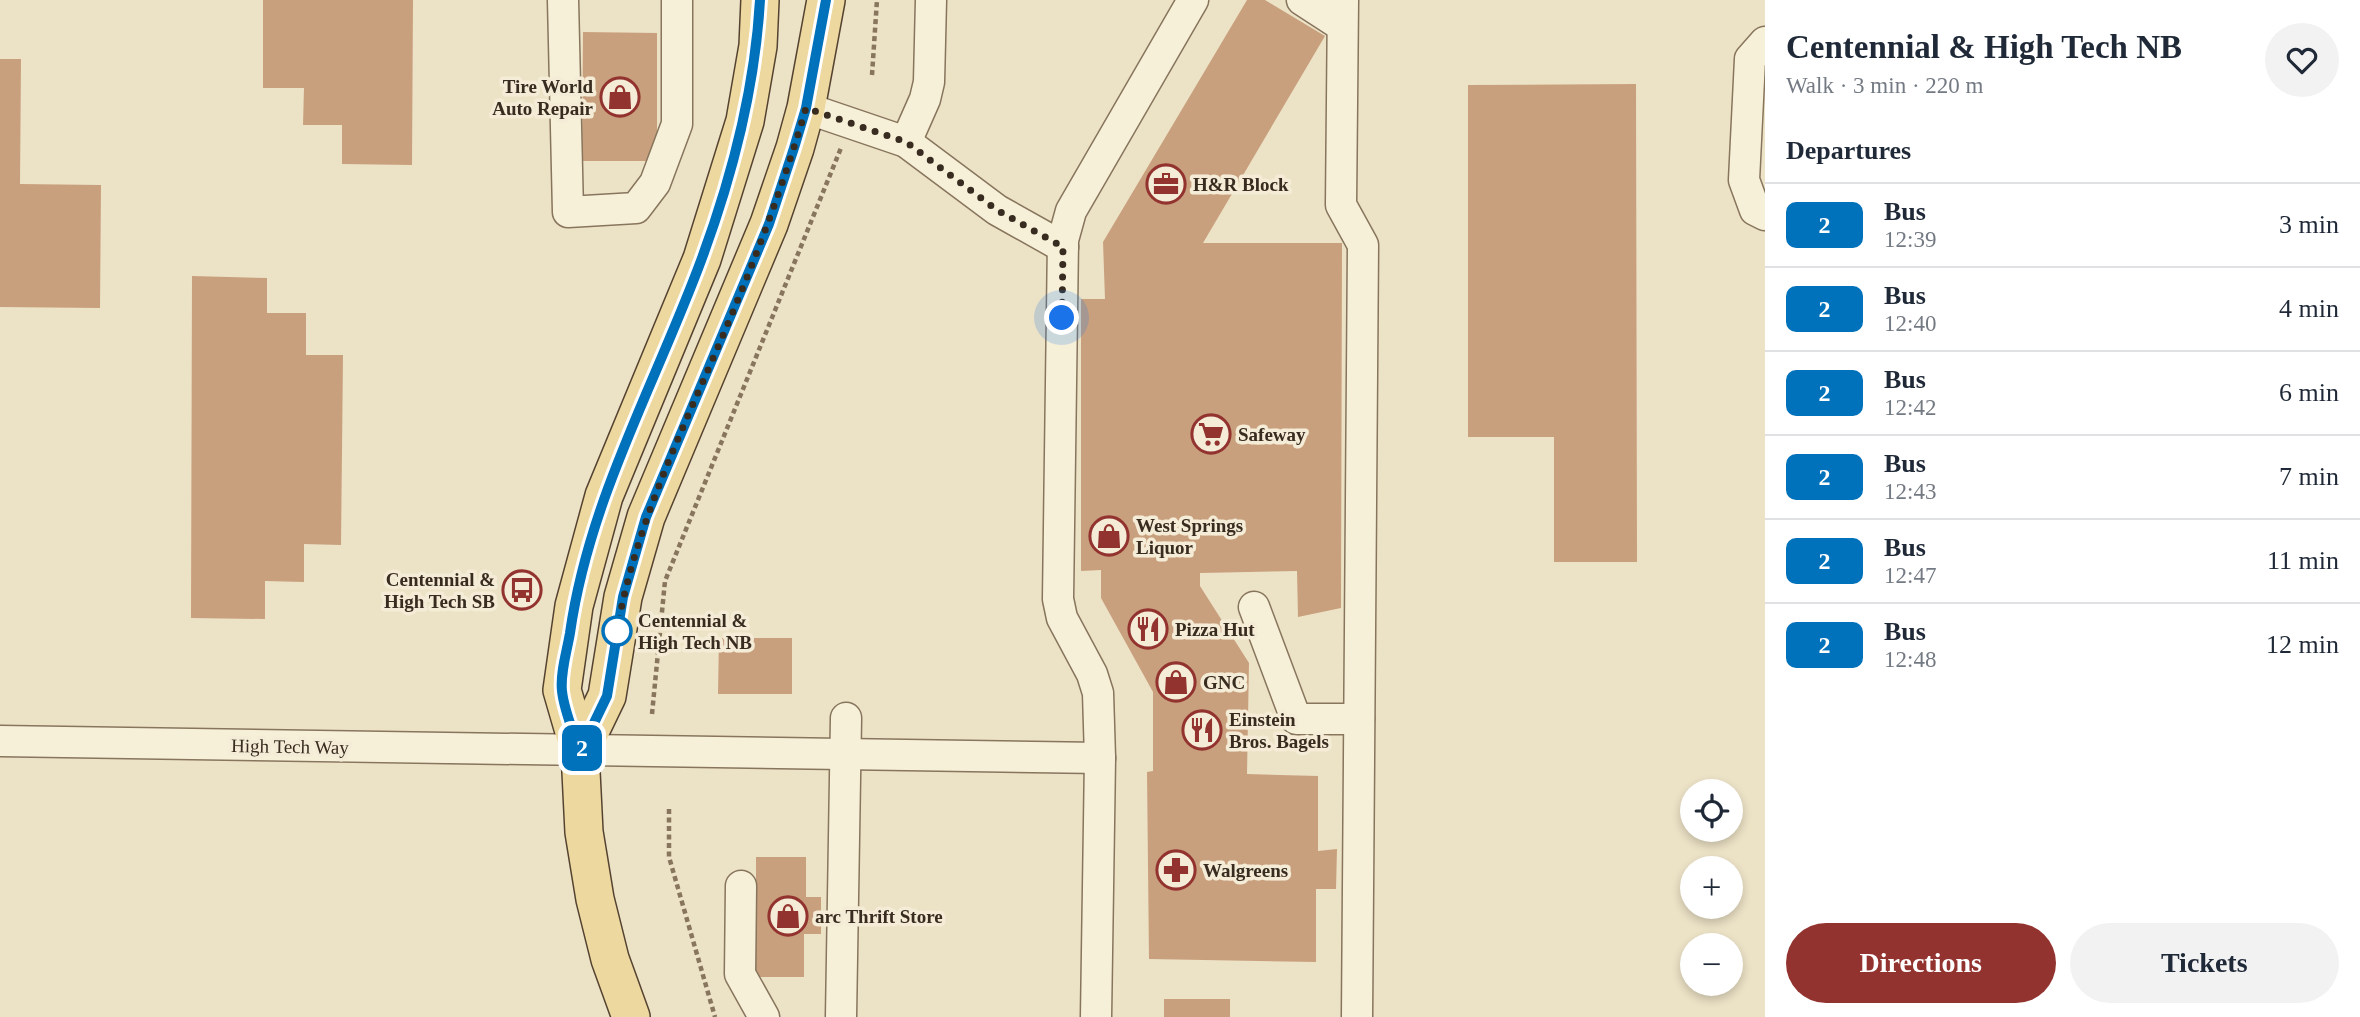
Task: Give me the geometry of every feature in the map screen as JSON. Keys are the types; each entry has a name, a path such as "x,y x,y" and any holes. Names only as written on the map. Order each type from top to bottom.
{"main road":[{"path":"631,1017 610,958 596,899 584,832 580,752 562,690 574,606 585,556 622,449 702,259 745,121 758,46 760,0"},
{"path":"580,752 607,696 623,597 646,517 769,224 806,108 826,0"}],"street":[{"path":"563,0 568,212 635,208 655,183 677,124 677,0"},
{"path":"906,142 925,99 929,82 930,0"},
{"path":"1096,1017 1100,758 1097,693 1093,674 1062,618 1058,599 1063,247 1071,211 1193,0"},
{"path":"1302,0 1343,13 1341,205 1363,245 1357,1017"},
{"path":"1765,42 1750,59 1744,180 1755,210 1765,215"},
{"path":"806,108 906,142 997,210 1063,247"},
{"path":"1254,607 1296,719 1359,719"},
{"path":"841,1017 846,718"},
{"name":"High Tech Way","path":"0,740 580,752 1100,758"},
{"path":"741,886 740,974 764,1017"}],"path":[{"path":"872,75 877,0"},
{"path":"652,714 665,582 841,148"},
{"path":"669,809 669,858 715,1017"}],"building":[{"path":"263,0 413,0 412,165 342,164 342,125 303,125 304,88 263,88"},
{"path":"1247,0 1265,0 1325,36 1203,243 1342,243 1341,608 1298,617 1297,571 1200,573 1200,586 1249,663 1247,774 1318,776 1318,851 1337,849 1336,889 1316,889 1316,962 1149,959 1147,772 1153,771 1153,692 1101,598 1101,570 1081,571 1081,299 1105,299 1103,242"},
{"name":"Tire World Auto Repair","path":"583,32 657,33 657,161 582,161"},
{"path":"0,59 21,59 20,184 101,185 100,308 0,307"},
{"path":"1636,84 1637,562 1554,562 1554,437 1468,437 1468,85"},
{"path":"192,276 267,278 267,313 306,313 306,355 343,355 341,545 304,544 304,582 265,581 265,619 191,618"},
{"path":"719,638 792,638 792,694 718,694"},
{"name":"arc Thrift Store","path":"756,857 806,857 806,897 821,897 821,934 804,934 804,977 756,977"},
{"path":"1164,999 1230,999 1230,1017 1164,1017"}],"bus line":[{"name":"2","path":"760,0 758,46 745,121 725,189 702,259 604,496 585,556 574,606 562,690 580,752 607,696 623,597 646,517 769,224 794,148 806,108 826,0"}],"place":[{"name":"Tire World Auto Repair","path":"620,97"},
{"name":"H&R Block","path":"1166,184"},
{"name":"Safeway","path":"1211,434"},
{"name":"West Springs Liquor","path":"1109,536"},
{"name":"Centennial & High Tech SB","path":"522,590"},
{"name":"Pizza Hut","path":"1148,629"},
{"name":"Centennial & High Tech NB","path":"617,631"},
{"name":"GNC","path":"1176,682"},
{"name":"Einstein Bros. Bagels","path":"1202,730"},
{"name":"Walgreens","path":"1176,870"},
{"name":"arc Thrift Store","path":"788,916"}],"route":[{"path":"617,631 623,597 646,517 769,224 806,108 906,142 997,210 1063,247 1062,318"}]}
